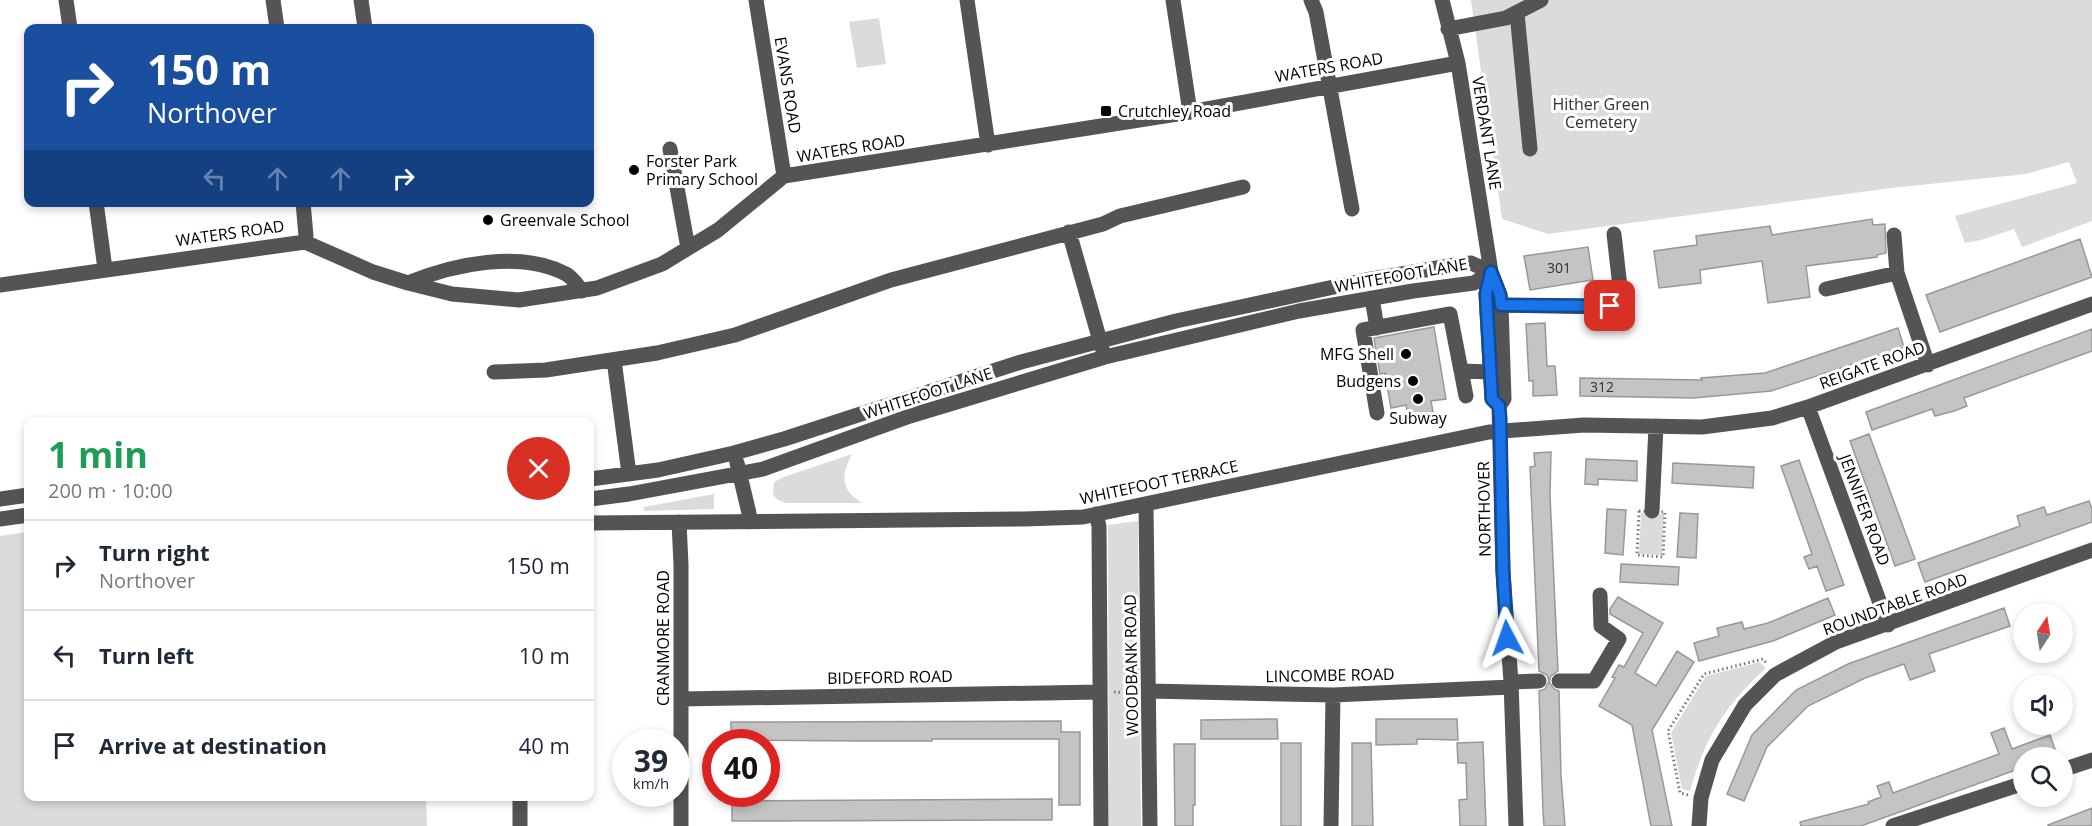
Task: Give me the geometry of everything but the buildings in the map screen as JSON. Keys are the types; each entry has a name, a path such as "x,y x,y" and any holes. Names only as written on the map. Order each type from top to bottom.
{"street":[{"path":"66,0 69,24"},
{"path":"273,0 276,24"},
{"path":"360,0 364,24"},
{"name":"EVANS ROAD","path":"756,0 784,177"},
{"path":"967,0 988,145"},
{"path":"1173,0 1190,112"},
{"path":"1311,0 1316,12 1352,209"},
{"name":"VERDANT LANE","path":"1442,0 1458,63 1491,272"},
{"path":"1448,29 1499,19 1517,13 1541,0"},
{"path":"1517,13 1530,149"},
{"name":"WATERS ROAD","path":"0,285 305,242 354,265 408,283 452,294 519,300 582,291 597,288 662,264 718,230 784,177 1190,112 1458,63"},
{"path":"670,149 688,248"},
{"path":"494,372 546,370 614,360 657,353 735,335 891,280 1103,224 1120,216 1243,187"},
{"path":"97,207 105,269"},
{"path":"303,207 305,242"},
{"path":"1069,232 1105,357"},
{"path":"1501,305 1606,307 1614,304 1621,296 1614,234"},
{"path":"1894,235 1897,273 1928,364"},
{"path":"408,283 432,273 456,267 528,262 568,275 582,291"},
{"name":"WHITEFOOT LANE","path":"594,478 658,470 734,453 1021,362 1100,340 1250,304 1377,278 1471,263 1491,272"},
{"name":"WHITEFOOT LANE","path":"594,498 763,469 910,416 1105,357 1299,311 1474,283 1491,272"},
{"name":"NORTHOVER","path":"1491,272 1500,295 1501,305 1504,399 1499,406 1503,572 1511,685 1516,826"},
{"name":"NORTHOVER","path":"1491,272 1486,294 1492,399 1499,406"},
{"path":"1826,289 1897,273"},
{"path":"1372,298 1377,328"},
{"name":"REIGATE ROAD","path":"1500,430 1584,425 1702,428 1772,418 2092,304"},
{"path":"1377,413 1363,330 1450,314 1466,396"},
{"path":"614,360 629,474"},
{"path":"1461,371 1491,372"},
{"name":"JENNIFER ROAD","path":"1808,407 1888,625"},
{"path":"1652,511 1656,426"},
{"name":"WHITEFOOT TERRACE","path":"594,523 1083,517 1500,430"},
{"path":"734,453 749,513 748,522"},
{"path":"0,499 24,496"},
{"name":"WOODBANK ROAD","path":"1146,504 1150,826"},
{"name":"WOODBANK ROAD","path":"1096,514 1099,526 1101,826"},
{"path":"0,519 24,515"},
{"name":"CRANMORE ROAD","path":"679,522 681,826"},
{"name":"ROUNDTABLE ROAD","path":"1699,826 1701,798 1712,759 1745,705 1775,675 1836,642 2092,550"},
{"path":"1559,681 1594,681 1619,639 1601,626 1600,595"},
{"name":"LINCOMBE ROAD","path":"1149,692 1333,695 1511,685 1539,681"},
{"name":"BIDEFORD ROAD","path":"681,699 1100,692"},
{"path":"1331,826 1333,695"},
{"path":"2073,766 2092,760"},
{"path":"1893,826 2013,787"},
{"path":"520,801 520,826"}],"path":[{"path":"1639,511 1652,511 1665,512 1663,557 1637,555 1639,511"},
{"path":"1701,798 1680,793 1668,731 1704,674 1763,659 1775,675"},
{"path":"1100,692 1149,692"}],"green space":[{"name":"Hither Green Cemetery","path":"1471,0 2092,0 2092,221 2022,247 2014,229 1965,243 1955,216 2077,183 2069,162 2026,174 1891,188 1548,234 1502,219"},
{"path":"879,18 886,64 857,68 849,22"},
{"path":"852,454 846,469 846,487 862,503 786,503 773,495 774,482"},
{"path":"714,494 714,509 644,511 644,507"},
{"path":"1641,513 1664,514 1662,555 1639,554"},
{"path":"1138,521 1141,826 1109,826 1108,525"},
{"path":"24,533 24,801 426,801 427,826 0,826 0,536"},
{"path":"1760,662 1766,668 1728,709 1702,754 1690,791 1682,789 1671,733 1706,676"}],"place":[{"name":"Crutchley Road","path":"1106,111"},
{"name":"Forster Park Primary School","path":"634,170"},
{"name":"Greenvale School","path":"488,220"},
{"name":"MFG Shell","path":"1406,354"},
{"name":"Budgens","path":"1413,381"},
{"name":"Subway","path":"1418,399"}],"route":[{"path":"1507,638 1503,572 1500,418 1499,406 1492,399 1486,294 1491,272 1500,295 1501,305 1610,306"}]}
